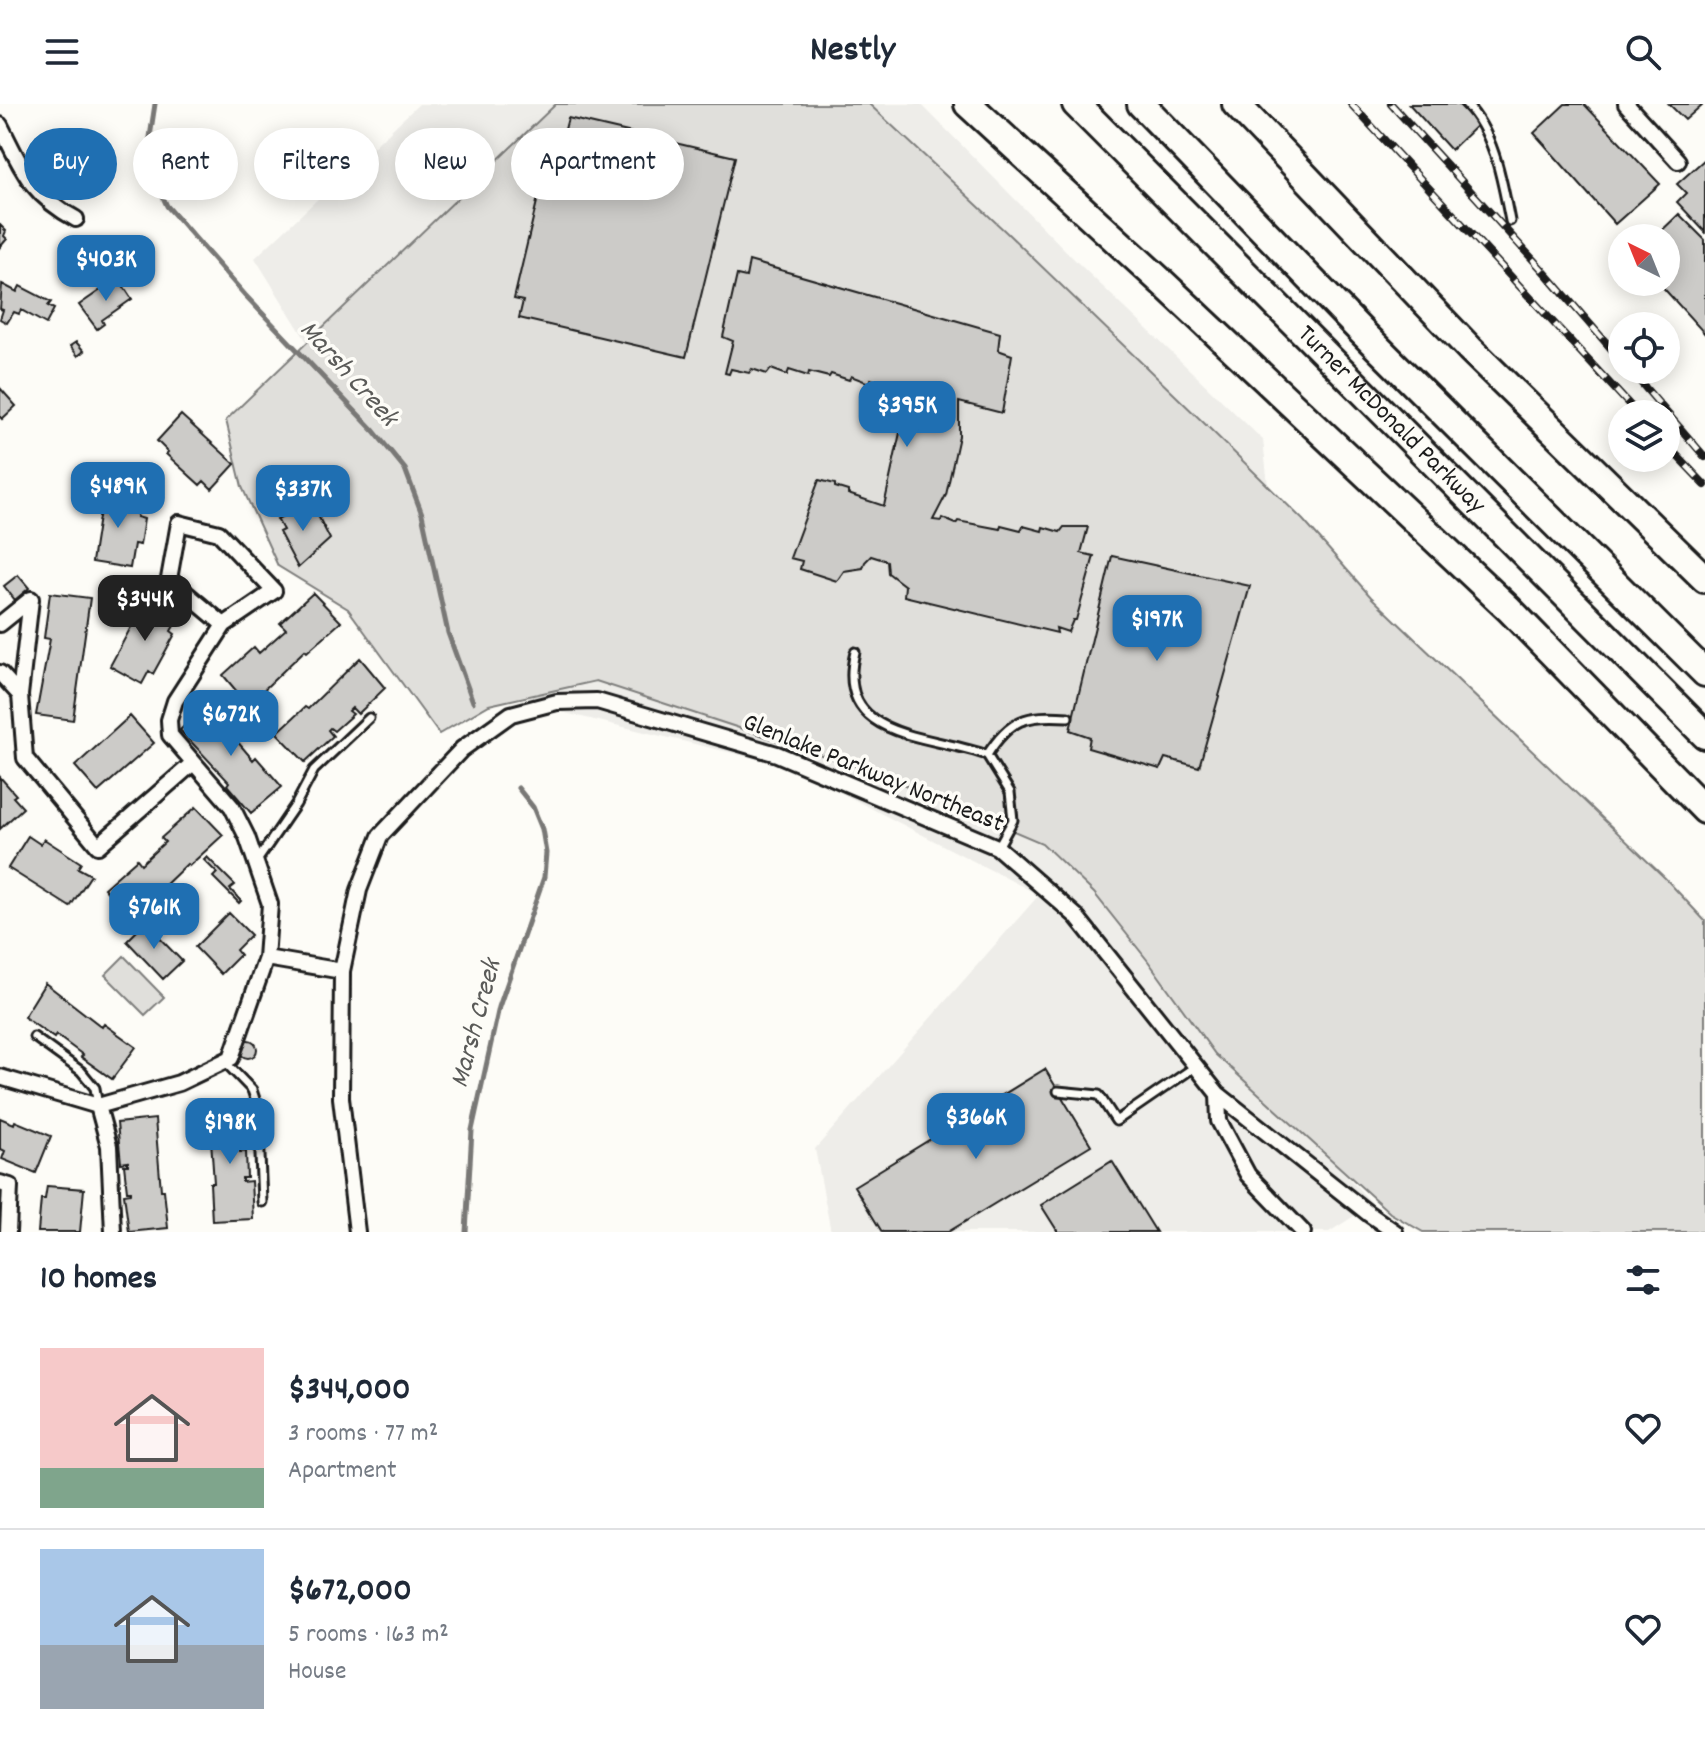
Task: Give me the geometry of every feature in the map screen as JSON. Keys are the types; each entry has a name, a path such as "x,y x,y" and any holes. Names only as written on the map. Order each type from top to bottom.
{"highway":[{"path":"968,104 1509,609 1705,810"},
{"name":"Turner McDonald Parkway","path":"1076,104 1705,735"},
{"name":"Turner McDonald Parkway","path":"1141,104 1372,343 1705,673"},
{"path":"1236,104 1470,349 1705,579"}],"street":[{"path":"1626,104 1678,161"},
{"path":"0,125 31,186 51,206 76,219"},
{"path":"0,1077 98,1106 179,1083 231,1058 266,958 270,904 232,807 170,735 169,720 175,701 224,625 274,591 219,533 179,523 169,579 224,625"},
{"path":"0,624 31,599 20,695 25,758 98,846 193,763"},
{"path":"0,673 20,695"},
{"name":"Glenlake Parkway Northeast","path":"357,1232 341,1098 342,971 359,890 380,836 462,749 511,714 557,702 597,701 777,754 997,847 1076,916 1218,1094 1395,1232"},
{"path":"266,958 342,971"},
{"name":"Glenlake Parkway Northeast","path":"1218,1094 1219,1121 1248,1175 1296,1229"},
{"path":"98,1106 109,1146 113,1232"},
{"path":"0,1183 10,1186 8,1232"}],"lane":[{"path":"1466,104 1483,125 1490,141 1510,221"},
{"path":"855,652 852,687 870,718 886,729 987,755 1010,792 1013,820 997,847"},
{"path":"987,755 1001,733 1019,721 1043,715 1068,717"},
{"path":"256,863 296,804 314,770 369,718"},
{"path":"34,1037 81,1071 95,1088 98,1106"},
{"path":"224,1061 252,1090 258,1108 262,1202"},
{"path":"1058,1091 1099,1095 1116,1121 1196,1066"}],"shaded area":[{"path":"419,104 921,104 1078,263 1263,440 1271,512 1164,981 1373,1204 1329,1232 831,1232 815,1149 1039,895 791,767 532,705 255,258 317,200 379,200 379,142"},
{"path":"556,104 869,104 1006,232 1303,520 1371,597 1665,878 1705,921 1705,1232 1423,1232 1390,1213 1215,1054 1094,893 1042,843 879,774 596,681 489,705 439,734 348,609 278,566 242,487 226,420 456,200 495,200 495,162 511,147 511,200 684,200 684,128 531,128"},
{"path":"124,956 164,997 145,1015 105,975"}],"building":[{"path":"1409,104 1458,104 1478,124 1451,150"},
{"path":"1565,104 1584,104 1660,184 1615,224 1534,133"},
{"path":"1669,104 1703,104 1685,120"},
{"path":"568,118 611,128 565,128"},
{"path":"684,145 735,157 686,357 519,318 523,301 514,299 537,200 684,200"},
{"path":"1705,159 1705,232 1677,202 1686,193 1677,184"},
{"path":"1679,214 1705,240 1705,334 1671,296 1680,296 1680,224 1669,224"},
{"path":"0,225 6,231 4,236 7,239 0,247"},
{"path":"749,261 1000,333 998,350 1012,355 1002,413 959,402 959,436 946,495 933,520 941,521 942,518 956,524 958,521 1000,529 1001,525 1021,530 1023,526 1042,531 1043,527 1060,532 1064,527 1088,527 1081,553 1094,556 1076,620 1073,620 1068,632 1056,628 1057,633 904,596 905,586 888,573 887,561 871,556 863,568 844,571 837,581 800,569 802,561 790,558 819,480 884,506 901,428 901,386 871,379 869,383 851,376 849,380 809,372 808,376 789,370 787,375 771,369 767,374 752,369 749,373 731,369 729,374 725,373 733,341 723,337 737,275 746,277"},
{"path":"118,278 132,299 102,320 104,324 97,329 79,305"},
{"path":"2,284 17,292 20,286 51,302 48,306 54,309 46,324 21,310 19,314 14,312 7,323 0,319 3,310 0,309"},
{"path":"76,342 84,351 78,356 70,346"},
{"path":"0,388 16,406 2,419 0,417"},
{"path":"181,415 235,464 212,489 204,481 200,485 166,454 168,452 157,441"},
{"path":"103,491 140,497 137,517 144,519 140,545 134,544 130,568 92,562"},
{"path":"311,502 330,539 298,568 279,532 283,530 277,519"},
{"path":"1112,556 1250,586 1199,767 1165,758 1160,769 1088,748 1090,737 1070,730"},
{"path":"18,575 29,588 15,600 4,586"},
{"path":"50,593 90,598 73,720 36,715 50,639 44,638"},
{"path":"313,593 341,622 307,652 305,650 248,705 223,675 254,647 259,653 286,629 280,623"},
{"path":"145,601 178,619 171,631 175,634 153,674 149,671 142,684 110,666"},
{"path":"360,658 385,688 358,714 352,708 349,711 353,714 334,731 330,728 328,730 333,736 305,762 277,733 305,707 308,709"},
{"path":"209,703 234,731 231,734 253,760 256,757 282,787 251,813 227,785 229,782 180,730"},
{"path":"130,716 154,743 98,792 75,766"},
{"path":"0,777 23,808 0,829"},
{"path":"196,807 223,835 189,866 187,864 130,919 104,888 137,859 141,864 165,842 161,838"},
{"path":"28,836 40,844 44,839 81,863 78,868 91,875 70,907 8,868"},
{"path":"207,857 235,885 230,889 241,901 239,903 213,877 217,873 204,860"},
{"path":"229,913 251,935 236,950 240,955 221,974 195,947"},
{"path":"145,923 182,961 163,979 127,941"},
{"path":"45,983 102,1027 104,1024 136,1047 112,1079 56,1035 54,1038 24,1017"},
{"path":"248,1040 257,1049 248,1058 239,1049"},
{"path":"1045,1069 1091,1145 948,1232 882,1232 854,1186"},
{"path":"248,1109 250,1149 240,1149 240,1152 246,1152 247,1178 242,1178 242,1182 251,1181 253,1219 212,1221 210,1183 214,1183 209,1111"},
{"path":"0,1118 51,1136 36,1173 2,1159 5,1151 1,1149 0,1152"},
{"path":"155,1119 161,1190 164,1190 168,1228 129,1232 124,1194 131,1193 127,1191 124,1165 128,1162 121,1163 117,1123"},
{"path":"1112,1161 1156,1232 1058,1232 1041,1205"},
{"path":"47,1186 84,1189 80,1232 38,1232 41,1199 45,1199"}],"waterway":[{"name":"Marsh Creek","path":"155,104 150,161 167,206 245,295 374,431 405,469 422,514 448,633 473,702"},
{"name":"Marsh Creek","path":"466,1232 472,1130 499,1007 544,877 546,853 542,829 533,807 518,788"}],"railway":[{"path":"1351,104 1625,400"},
{"path":"1391,104 1608,345"},
{"path":"1642,384 1705,457"},
{"path":"1680,459 1705,485"}]}
